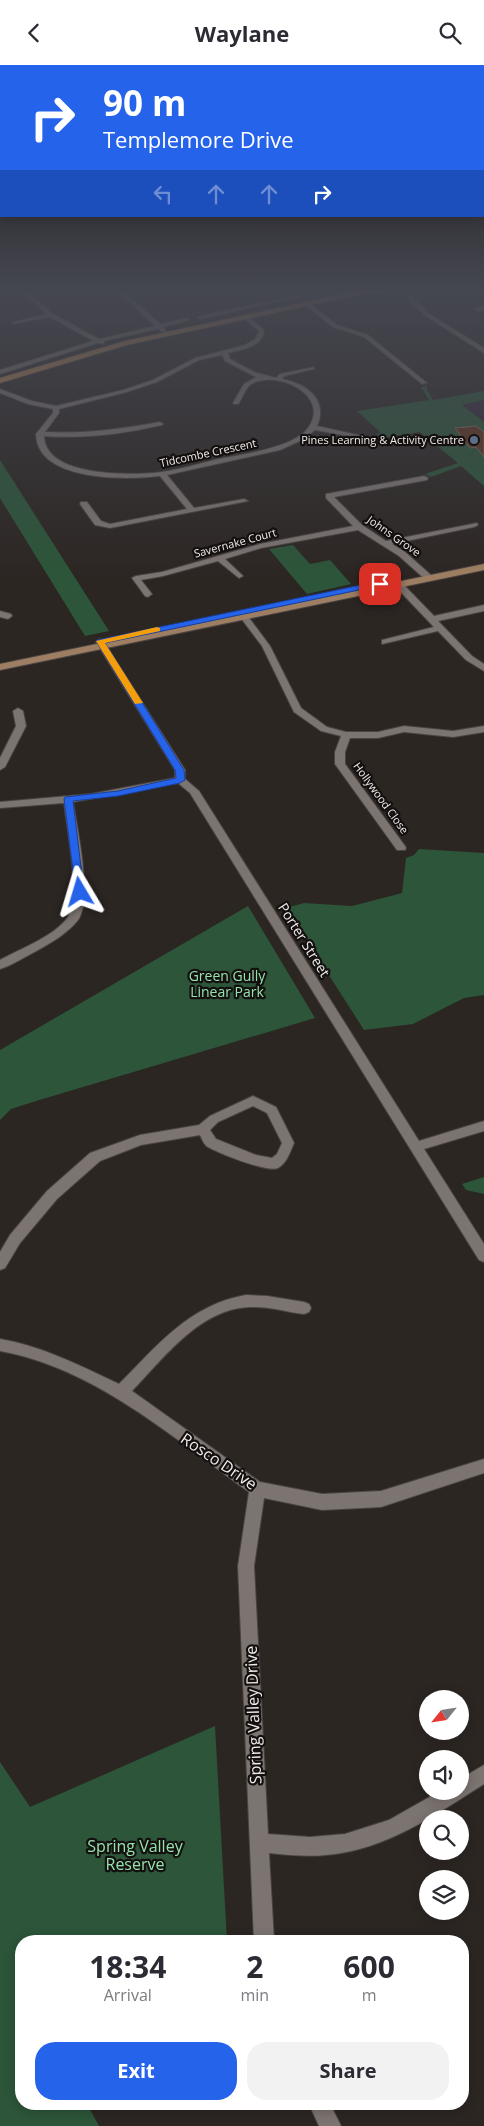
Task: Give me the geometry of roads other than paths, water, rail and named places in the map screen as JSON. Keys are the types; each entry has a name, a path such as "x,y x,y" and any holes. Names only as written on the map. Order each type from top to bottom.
{"main road":[{"path":"427,576 484,562"},
{"path":"0,662 427,576 484,567"},
{"path":"0,667 101,643"}],"street":[{"path":"0,391 30,403 56,408 145,384"},
{"path":"236,403 248,384"},
{"path":"294,384 308,391 316,401 317,416 312,427 361,435 374,440"},
{"path":"40,434 56,413 56,408"},
{"path":"40,434 100,435 160,424"},
{"name":"Tidcombe Crescent","path":"40,434 41,447 56,462 81,471 115,476 161,473 254,454 287,445 310,431 312,427"},
{"path":"161,473 193,511"},
{"name":"Johns Grove","path":"424,478 329,496 359,527 402,554 427,576"},
{"path":"84,504 98,523 110,526 244,501"},
{"path":"386,543 474,525"},
{"name":"Savernake Court","path":"148,594 136,578 162,574 260,546 359,527"},
{"path":"220,558 239,576"},
{"path":"397,582 469,658 484,668"},
{"path":"433,619 484,609"},
{"path":"242,614 266,646 297,710 324,729 346,735 378,735 404,729 453,734 484,729"},
{"path":"385,642 441,627"},
{"name":"Porter Street","path":"101,643 180,770 180,780 194,791 484,1256"},
{"path":"0,767 21,726 18,711"},
{"name":"Hollywood Close","path":"346,735 340,752 340,764 401,848"},
{"path":"0,805 118,793 180,780"},
{"path":"0,965 56,933 74,917 80,892 68,799"},
{"path":"0,1264 16,1239 52,1195 94,1157 140,1140 203,1129 214,1119 253,1101 272,1110 288,1143 282,1157 274,1164 254,1160 211,1143 203,1129"},
{"path":"416,1147 484,1126"},
{"path":"121,1392 195,1320 211,1310 247,1301 304,1308"},
{"name":"Rosco Drive","path":"0,1345 17,1348 68,1367 121,1392 257,1489 322,1502 381,1499 484,1466"},
{"name":"Spring Valley Drive","path":"257,1489 246,1566 264,1935"},
{"path":"469,1784 484,1774"},
{"path":"258,1843 327,1846 367,1839 416,1818 444,1800"},
{"path":"322,2110 330,2126"}],"place":[{"name":"Pines Learning & Activity Centre","path":"474,440"}],"park label":[{"name":"Green Gully Linear Park","path":"227,984"},
{"name":"Spring Valley Reserve","path":"135,1855"}]}
